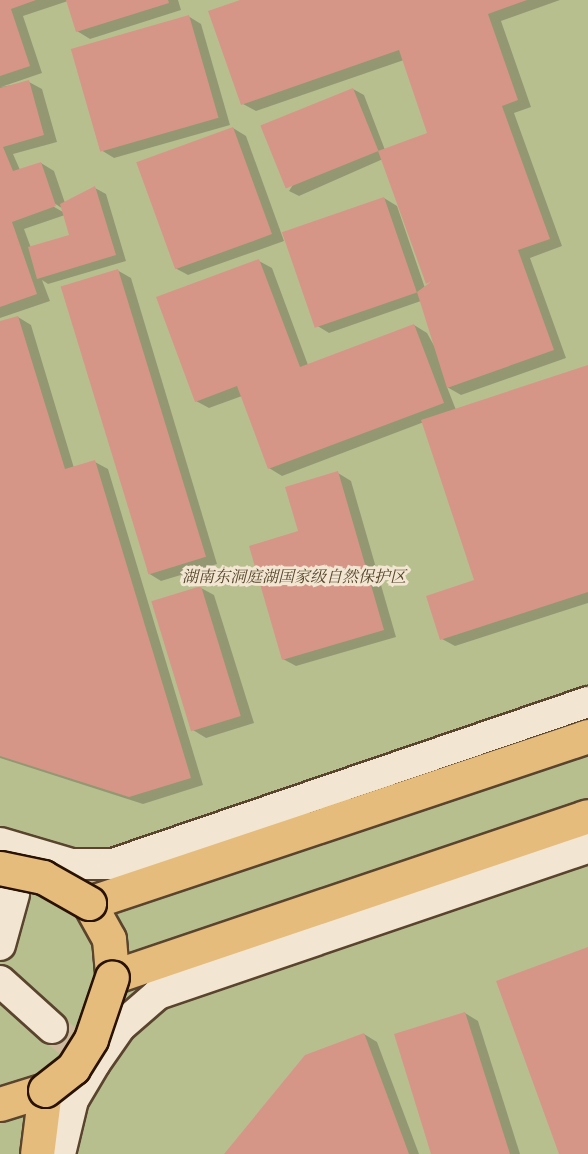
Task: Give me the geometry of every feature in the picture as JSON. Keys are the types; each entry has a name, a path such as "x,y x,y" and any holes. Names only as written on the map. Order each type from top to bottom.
{"main road":[{"path":"89,903 588,736"},
{"path":"112,977 588,816"},
{"path":"0,1104 45,1090 73,1068 103,1015 112,977 109,939 89,903 43,877 7,881"},
{"path":"37,1154 45,1090"}],"street":[{"path":"0,843 72,864 113,864 588,702"},
{"path":"60,1154 73,1100 95,1063 120,1027 158,994 588,848"},
{"path":"0,945 7,881"},
{"path":"0,981 52,1028"}],"green space":[{"name":"湖南东洞庭湖国家级自然保护区","path":"0,0 588,0 588,1154 0,1154"}],"building":[{"path":"0,0 36,0 11,9 30,66 0,76"},
{"path":"66,0 168,0 169,3 76,32"},
{"path":"240,0 527,0 488,14 518,100 502,106 550,239 518,250 554,350 447,388 417,292 432,281 426,284 378,151 427,133 399,50 241,105 208,11"},
{"path":"189,15 218,118 100,152 71,49"},
{"path":"29,80 44,135 3,147 13,171 41,162 56,206 12,222 37,294 0,307 0,88"},
{"path":"353,88 378,151 286,189 260,125"},
{"path":"233,127 272,234 175,269 136,162"},
{"path":"95,186 116,255 37,279 28,247 69,235 60,204"},
{"path":"384,197 417,292 315,328 282,232"},
{"path":"259,259 300,367 414,324 444,403 268,469 237,386 195,402 156,297"},
{"path":"118,269 206,557 149,574 61,287"},
{"path":"18,316 65,469 95,460 191,778 129,797 0,756 0,321"},
{"path":"588,365 588,592 440,640 426,596 474,580 421,420"},
{"path":"338,471 384,630 282,660 249,546 298,531 285,487"},
{"path":"201,586 241,716 191,731 151,601"},
{"path":"588,947 588,1154 559,1154 496,981"},
{"path":"465,1012 510,1154 431,1154 394,1034"},
{"path":"364,1033 409,1154 224,1154 305,1055"}],"tunnel":[{"path":"52,1028 95,1063"}]}
